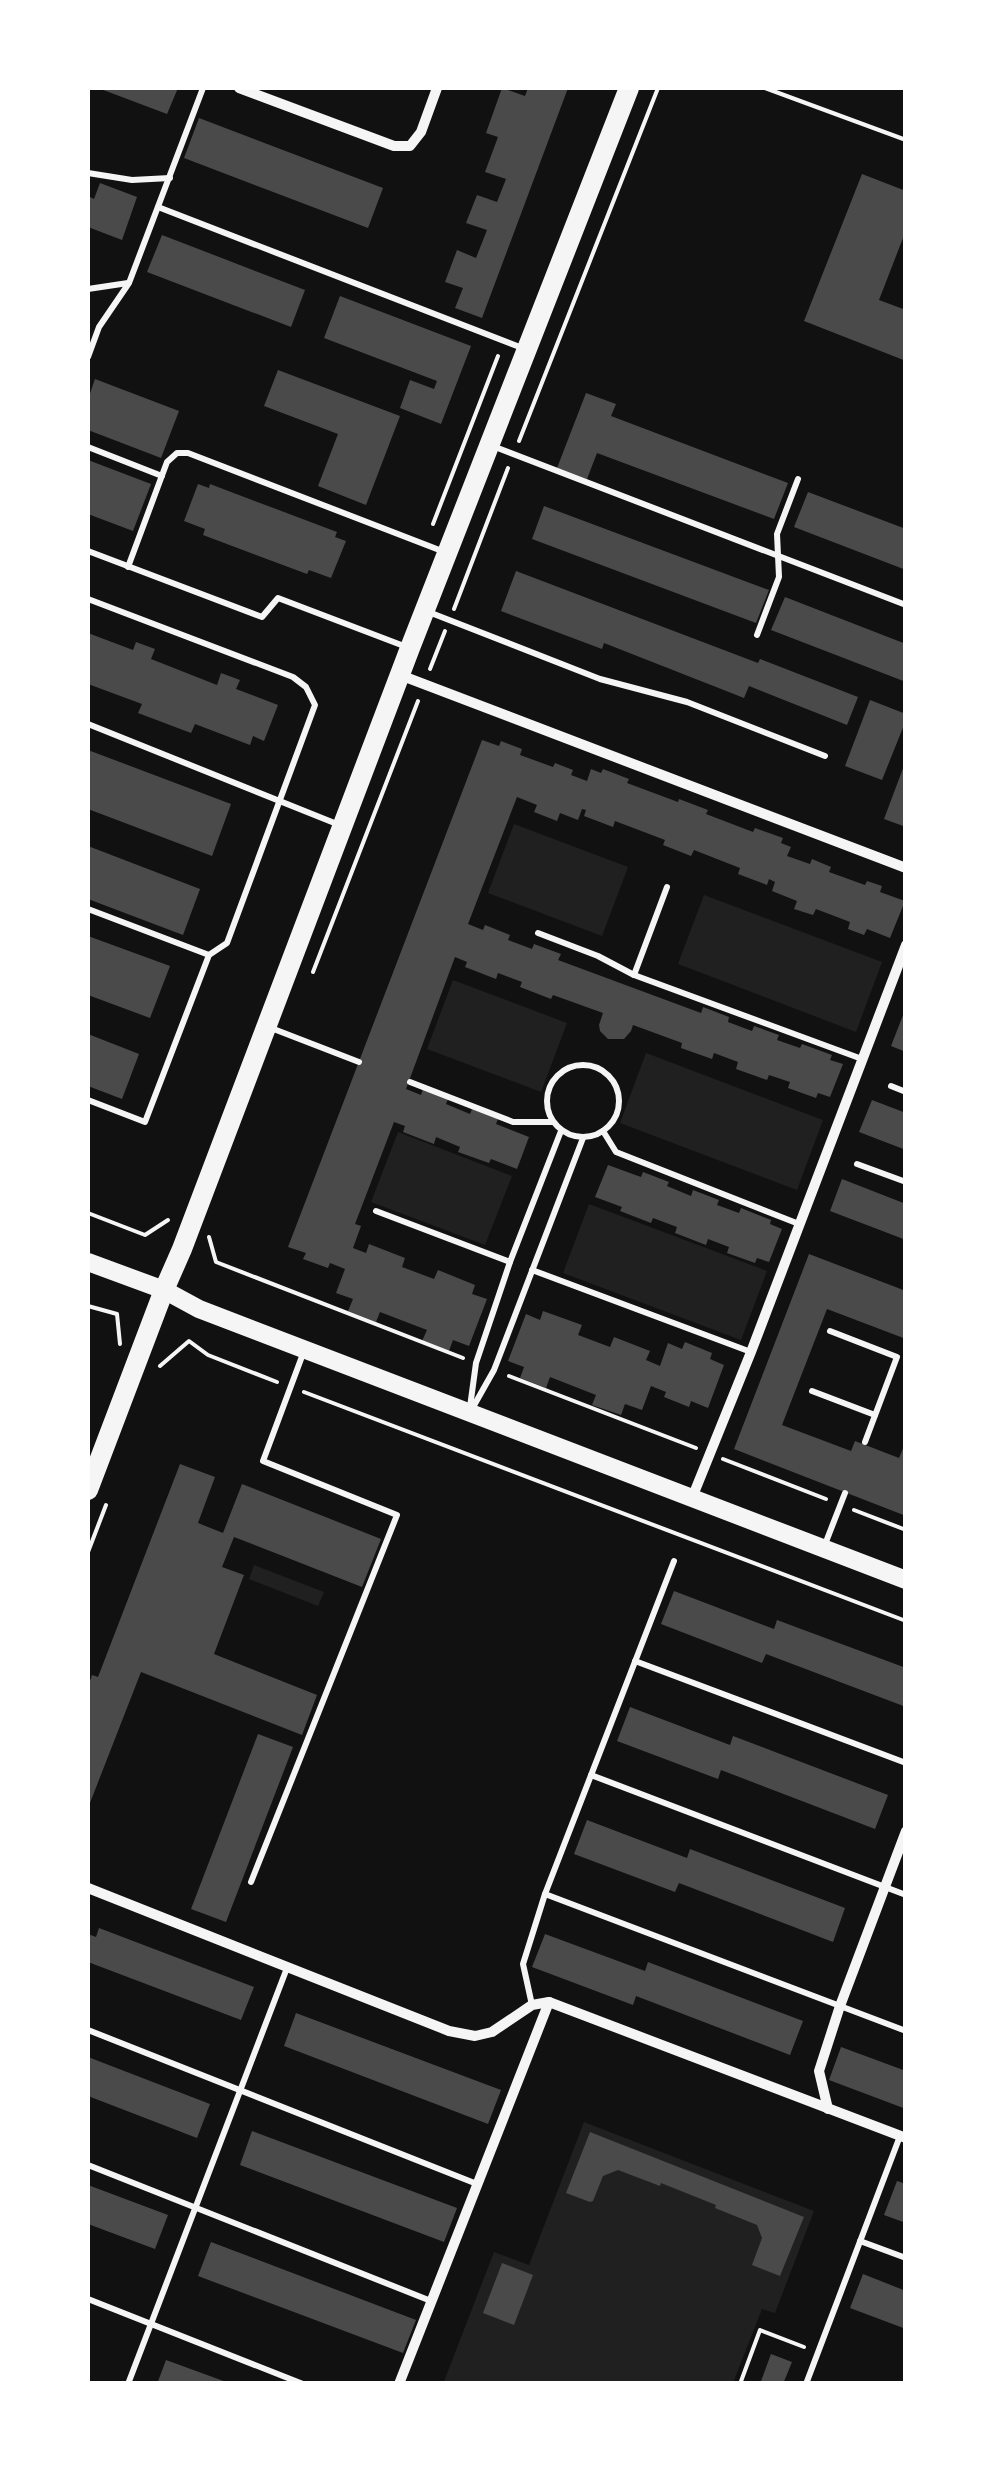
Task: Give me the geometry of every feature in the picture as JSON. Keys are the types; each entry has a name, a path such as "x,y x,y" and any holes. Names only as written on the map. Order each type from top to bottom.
{"main road":[{"path":"88,1490 628,88"}],"street":[{"path":"240,88 394,146 410,146 422,132 438,88"},
{"path":"400,675 906,868"},
{"path":"692,1498 906,945"},
{"path":"88,1262 164,1290 198,1310 906,1580"},
{"path":"828,2109 820,2071 840,2006 906,1831"},
{"path":"88,1888 448,2031 475,2036 492,2032 532,2006 549,2002 903,2137"},
{"path":"399,2384 549,2002"}],"lane":[{"path":"88,358 99,327 129,282 203,88"},
{"path":"88,173 132,180 170,178"},
{"path":"158,207 527,350"},
{"path":"88,289 129,282"},
{"path":"489,445 906,605"},
{"path":"88,447 162,476"},
{"path":"128,566 167,462 177,453 188,453 448,553"},
{"path":"757,635 779,578 777,534 798,479"},
{"path":"88,551 262,617 278,598 410,648"},
{"path":"88,598 294,677 306,687 315,704 226,943 209,955 146,1122 88,1100"},
{"path":"425,611 600,679 687,702 825,756"},
{"path":"88,724 342,826"},
{"path":"634,975 667,887"},
{"path":"88,909 209,955"},
{"path":"538,933 634,975 862,1060"},
{"path":"266,1026 359,1062"},
{"path":"590,1065 611,1078 617,1088 618,1112 603,1132 583,1138 552,1122 546,1098 549,1086 565,1068 590,1065"},
{"path":"410,1082 514,1122 552,1122"},
{"path":"891,1086 906,1092"},
{"path":"470,1413 476,1363 561,1130"},
{"path":"603,1132 616,1152 799,1224"},
{"path":"470,1413 494,1370 583,1138"},
{"path":"857,1164 906,1182"},
{"path":"376,1211 510,1262"},
{"path":"532,1270 751,1352"},
{"path":"830,1332 898,1357 864,1442"},
{"path":"251,1882 396,1515 263,1462 305,1350"},
{"path":"812,1391 875,1416"},
{"path":"824,1548 845,1494"},
{"path":"532,2006 523,1964 545,1894 674,1561"},
{"path":"634,1660 906,1764"},
{"path":"591,1775 906,1895"},
{"path":"545,1894 906,2031"},
{"path":"128,2384 287,1968"},
{"path":"88,2030 477,2184"},
{"path":"806,2384 903,2137"},
{"path":"88,2165 432,2301"},
{"path":"860,2241 906,2258"},
{"path":"88,2298 303,2384"}],"path":[{"path":"765,88 906,140"},
{"path":"88,1214 144,1235"},
{"path":"216,1262 476,1363"},
{"path":"88,1306 117,1314"},
{"path":"189,1341 208,1356 906,1621"},
{"path":"494,1370 906,1530"},
{"path":"740,2384 760,2330 818,2352"}],"shaded area":[{"path":"514,824 628,867 602,936 488,893"},
{"path":"704,895 882,962 856,1032 678,964"},
{"path":"453,980 567,1023 541,1092 427,1049"},
{"path":"646,1053 823,1120 797,1190 620,1123"},
{"path":"398,1132 512,1176 485,1245 371,1202"},
{"path":"589,1204 767,1271 741,1340 563,1273"},
{"path":"254,1565 324,1592 318,1606 249,1579"},
{"path":"584,2122 814,2211 775,2313 762,2309 733,2383 443,2384 494,2252 529,2265"}],"building":[{"path":"98,88 178,88 167,114"},
{"path":"502,88 525,96 528,88 568,88 482,318 455,308 463,288 445,282 457,250 476,258 487,230 466,223 477,195 497,202 506,179 485,172 498,137 486,133"},
{"path":"199,118 383,188 368,228 184,158"},
{"path":"862,174 906,191 906,239 903,238 879,300 906,310 906,361 804,321"},
{"path":"100,183 137,197 122,240 88,227 88,196 94,199"},
{"path":"162,235 305,290 291,327 147,272"},
{"path":"340,296 471,346 441,424 400,408 410,380 434,389 437,381 324,338"},
{"path":"278,370 400,416 366,505 318,486 338,434 264,406"},
{"path":"95,379 179,411 161,458 88,430 88,399"},
{"path":"586,393 616,404 611,416 788,483 774,519 597,453 587,479 557,468"},
{"path":"88,460 151,484 133,531 88,514"},
{"path":"198,484 209,488 210,484 337,532 335,537 346,541 331,578 309,570 307,574 203,535 205,529 184,521"},
{"path":"808,492 906,529 906,570 794,527"},
{"path":"544,506 769,590 756,623 532,539"},
{"path":"516,571 858,697 847,725 749,686 744,698 604,643 602,649 501,611"},
{"path":"785,597 906,644 906,682 771,630"},
{"path":"88,633 133,650 136,642 155,649 151,659 217,685 221,673 240,680 236,689 278,705 264,741 253,736 250,745 195,724 191,733 138,713 142,704 88,684"},
{"path":"870,700 906,714 882,780 845,766"},
{"path":"482,740 499,746 501,741 522,749 520,755 553,767 555,763 587,781 591,769 601,773 603,769 629,779 627,783 708,810 706,814 753,832 755,828 783,838 781,843 791,847 787,856 810,864 812,859 831,867 829,872 865,885 867,881 882,886 880,892 905,901 890,938 867,929 864,935 848,929 850,922 816,909 813,915 794,909 797,901 772,891 775,882 769,879 767,885 738,874 740,868 694,850 691,856 663,845 665,840 615,821 613,827 584,816 586,810 582,809 578,820 560,813 557,821 534,812 537,805 517,797 468,924 483,930 485,925 510,935 508,940 561,954 558,960 701,1013 703,1007 729,1017 728,1022 779,1035 777,1040 800,1048 802,1044 832,1055 830,1060 843,1064 830,1097 818,1093 816,1098 788,1088 790,1082 769,1075 767,1080 736,1069 738,1062 714,1053 712,1059 633,1025 624,1039 608,1039 600,1031 603,1013 553,995 551,999 498,973 496,979 465,967 467,962 455,957 406,1089 421,1095 423,1089 448,1099 446,1104 498,1119 496,1124 529,1137 517,1169 458,1152 460,1147 436,1137 434,1144 403,1132 405,1126 394,1122 355,1224 361,1226 353,1248 366,1253 369,1244 405,1258 402,1267 434,1279 438,1270 475,1285 472,1294 487,1299 469,1346 453,1340 449,1351 422,1341 427,1330 380,1312 376,1322 348,1311 353,1299 336,1293 345,1269 303,1259 306,1253 288,1247"},
{"path":"88,750 231,804 212,856 88,809"},
{"path":"906,764 906,827 884,819"},
{"path":"88,846 200,889 183,935 88,899"},
{"path":"88,936 170,966 150,1018 88,995"},
{"path":"906,1010 906,1052 891,1046"},
{"path":"88,1034 139,1054 122,1099 88,1086"},
{"path":"872,1100 906,1113 906,1150 859,1132"},
{"path":"608,1165 641,1177 643,1172 691,1196 693,1190 719,1200 717,1205 739,1213 741,1208 771,1220 770,1224 782,1229 769,1262 757,1258 755,1263 727,1253 729,1247 708,1239 706,1245 675,1233 677,1227 653,1218 651,1223 595,1197"},
{"path":"842,1179 906,1204 906,1240 830,1211"},
{"path":"809,1254 906,1291 906,1339 827,1309 782,1425 851,1451 855,1441 899,1458 906,1441 906,1516 734,1449"},
{"path":"543,1311 582,1325 578,1335 610,1347 614,1337 650,1351 646,1360 660,1366 668,1343 682,1349 685,1342 712,1353 710,1359 724,1365 708,1408 691,1401 689,1407 664,1397 666,1392 651,1386 642,1410 625,1404 621,1415 592,1405 596,1395 550,1377 546,1388 520,1378 524,1367 508,1361 526,1314 540,1320"},
{"path":"180,1464 215,1477 198,1523 223,1533 242,1484 381,1539 362,1587 234,1537 222,1567 244,1575 214,1654 317,1695 302,1735 141,1672 88,1808 88,1687 92,1675 98,1677"},
{"path":"674,1591 774,1629 777,1620 906,1668 906,1707 766,1654 762,1663 661,1624"},
{"path":"630,1707 730,1745 733,1736 888,1795 875,1829 721,1770 718,1779 617,1741"},
{"path":"258,1734 293,1747 226,1922 191,1909"},
{"path":"587,1820 687,1858 690,1849 845,1908 833,1942 679,1883 675,1892 574,1854"},
{"path":"99,1928 254,1987 241,2020 88,1962 88,1934 96,1937"},
{"path":"545,1934 645,1971 648,1962 803,2021 790,2055 636,1996 633,2005 532,1967"},
{"path":"296,2013 501,2090 488,2124 284,2046"},
{"path":"841,2047 906,2071 906,2109 829,2080"},
{"path":"88,2057 210,2104 197,2138 88,2096"},
{"path":"252,2131 457,2208 444,2242 240,2165"},
{"path":"590,2132 804,2217 780,2276 752,2265 762,2238 757,2225 661,2183 660,2186 618,2170 603,2176 593,2201 566,2193"},
{"path":"897,2181 906,2184 906,2223 884,2215"},
{"path":"88,2185 168,2215 155,2249 88,2224"},
{"path":"211,2242 416,2320 403,2353 198,2276"},
{"path":"502,2263 533,2275 514,2325 483,2313"},
{"path":"863,2274 906,2291 906,2329 850,2308"},
{"path":"771,2354 792,2362 783,2384 760,2384"},
{"path":"166,2360 229,2383 229,2384 157,2384"}]}
